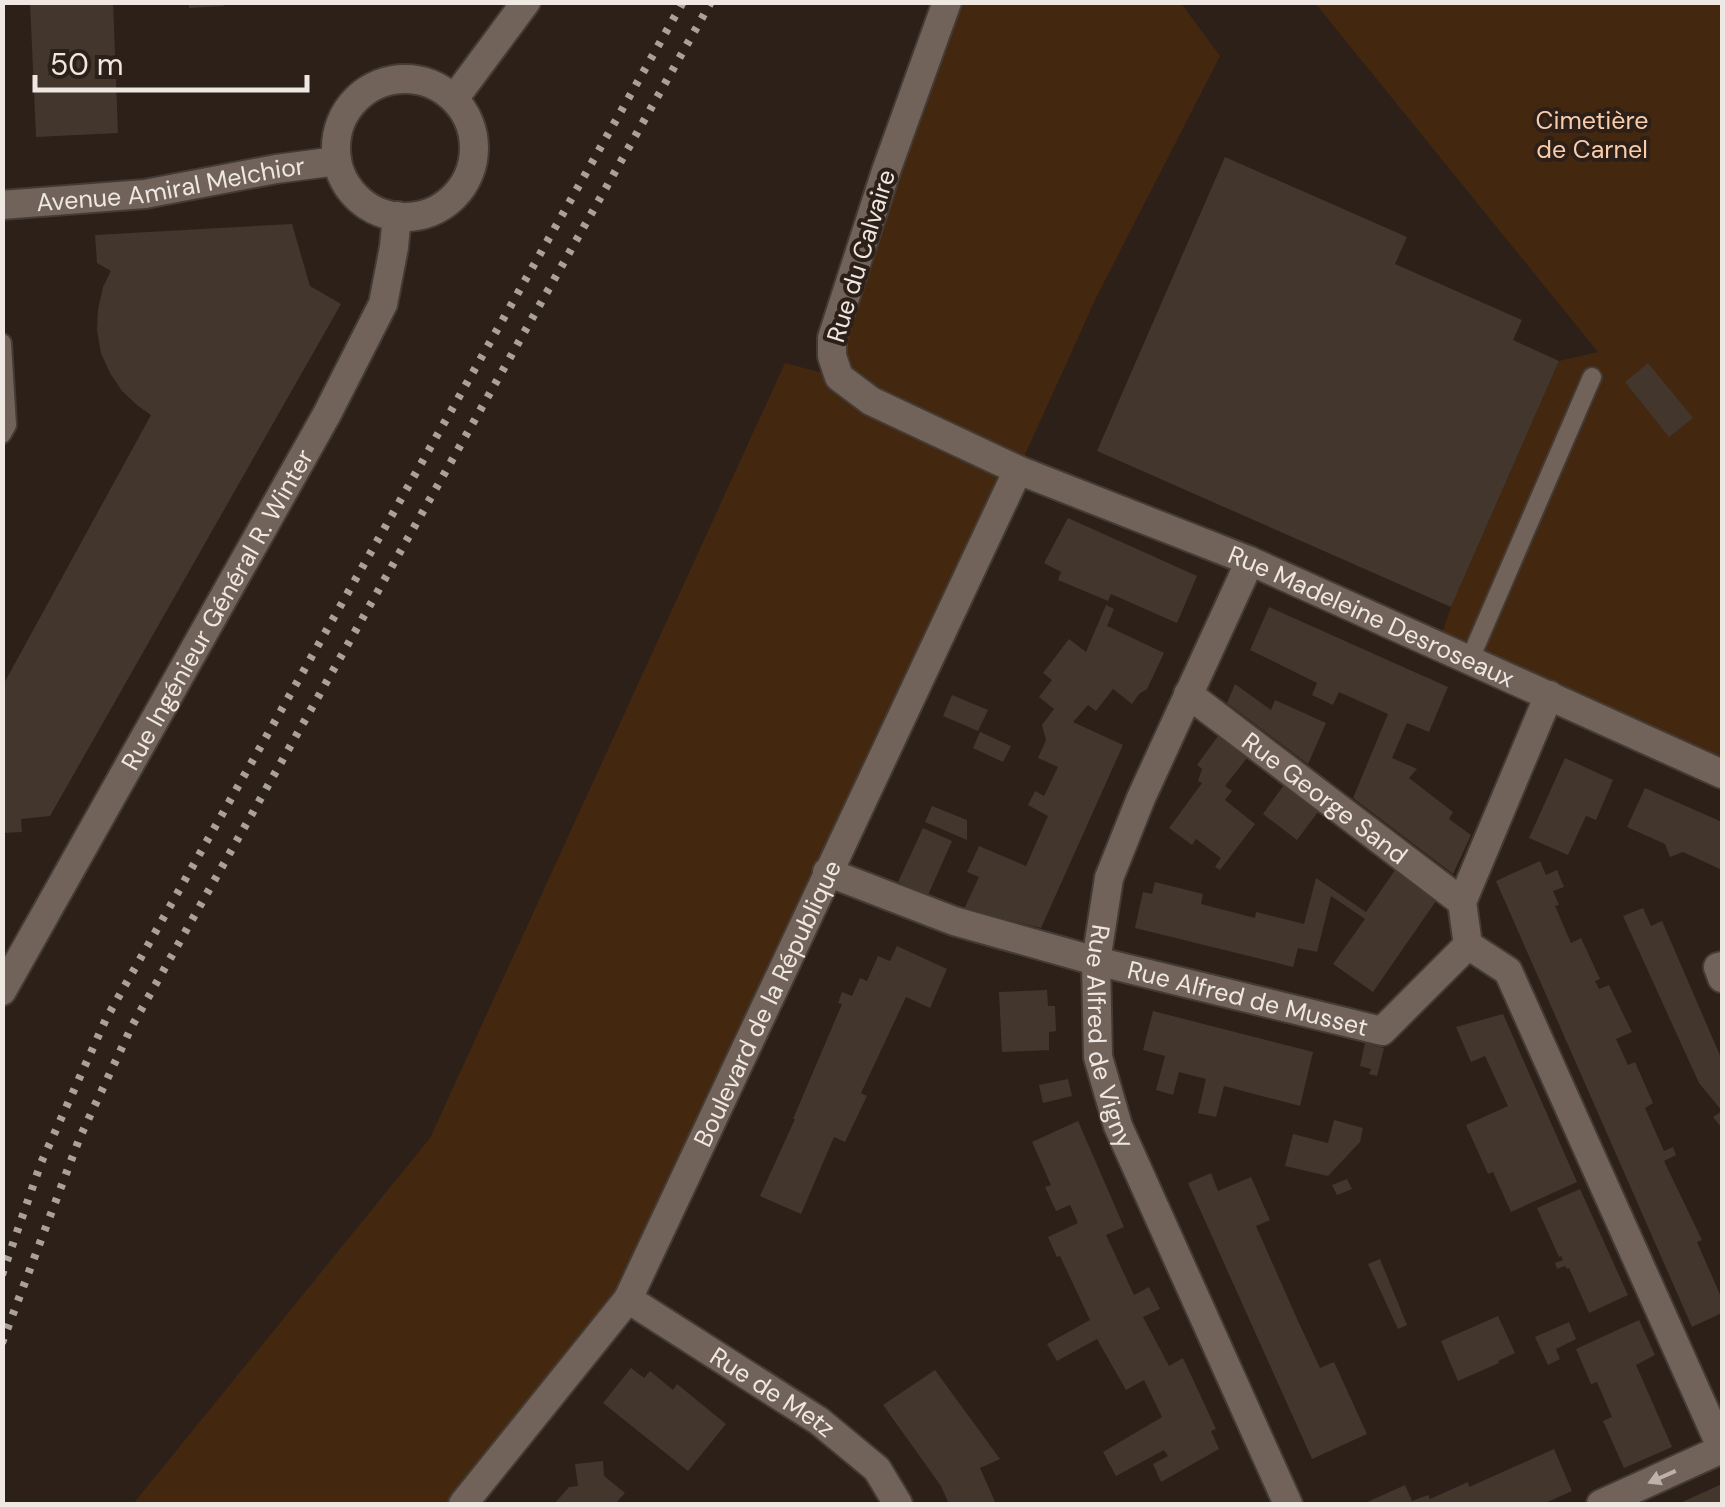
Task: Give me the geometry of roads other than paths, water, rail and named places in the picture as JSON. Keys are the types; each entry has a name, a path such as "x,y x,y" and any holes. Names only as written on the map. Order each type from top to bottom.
{"street":[{"path":"454,99 526,2"},
{"name":"Rue du Calvaire","path":"946,2 832,338 832,356 839,377 871,401 1018,470"},
{"path":"410,79 427,82 454,99 468,120 474,140 466,180 454,196 436,210 397,216 380,214 355,196 337,161 338,129 356,99 373,86 410,79"},
{"name":"Avenue Amiral Melchior","path":"2,205 144,194 337,161"},
{"name":"Rue Ingénieur Général R. Winter","path":"2,991 375,320 383,304 397,216"},
{"name":"Rue Madeleine Desroseaux","path":"1018,470 1250,560 1722,774"},
{"name":"Boulevard de la République","path":"462,1504 628,1299 1018,470"},
{"name":"Rue Alfred de Vigny","path":"1250,560 1140,798 1109,878 1096,962 1098,1057 1118,1126 1288,1504"},
{"name":"Rue George Sand","path":"1188,694 1462,902"},
{"path":"1548,695 1462,902 1468,945 1508,971 1722,1450 1601,1504"},
{"name":"Rue Alfred de Musset","path":"827,872 954,921 1096,962 1382,1030 1468,945"},
{"path":"1722,966 1718,967 1722,978"},
{"name":"Rue de Metz","path":"628,1299 819,1422 877,1470 898,1504"}],"lane":[{"path":"2,343 7,426 2,434"},
{"path":"1470,659 1592,377"}],"railway":[{"path":"2,1275 41,1163 106,1019 683,2"},
{"path":"2,1343 80,1137 132,1026 711,2"}],"park label":[{"name":"Cimetière de Carnel","path":"1592,134"}]}
